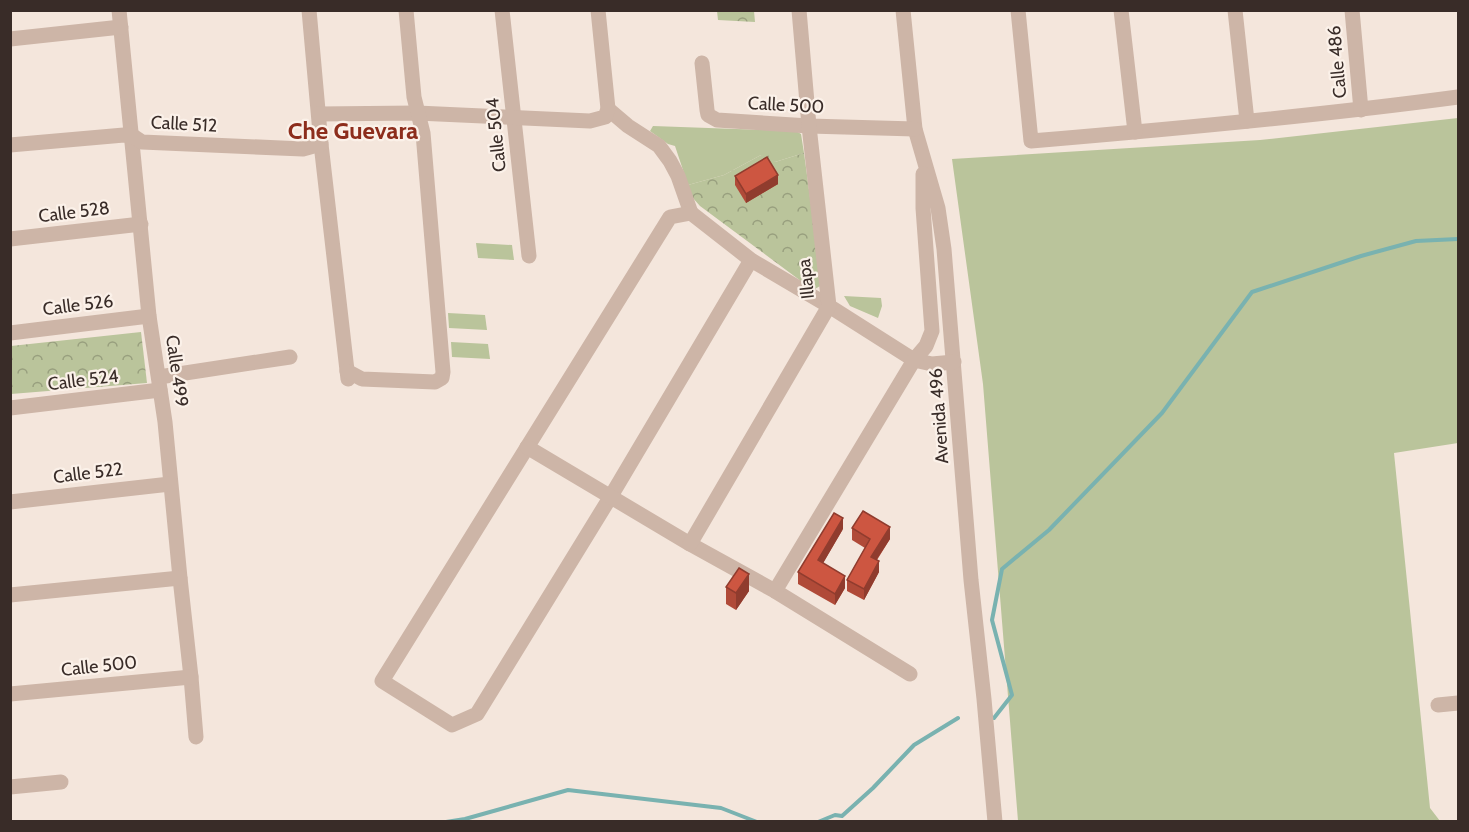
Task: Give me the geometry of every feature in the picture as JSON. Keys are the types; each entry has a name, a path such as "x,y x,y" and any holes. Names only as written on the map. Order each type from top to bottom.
{"street":[{"name":"Calle 499","path":"119,10 150,316 165,422 196,736"},
{"path":"309,10 321,144 348,376 362,379 435,382 442,378 443,372 423,133 414,97 406,10"},
{"name":"Calle 504","path":"502,10 529,256"},
{"path":"598,10 606,113"},
{"name":"Illapa","path":"690,543 829,306 799,10"},
{"name":"Avenida 496","path":"903,10 915,129 938,208 944,249 971,580 995,822"},
{"path":"1018,10 1031,141 1361,110 1458,98"},
{"path":"1121,10 1135,132"},
{"path":"1235,10 1247,121"},
{"name":"Calle 486","path":"1352,10 1361,110"},
{"path":"10,39 121,27"},
{"name":"Calle 500","path":"702,63 708,115 717,120 809,126 915,129"},
{"path":"319,114 417,113 590,121 606,113"},
{"path":"606,113 659,146 678,176 691,213 751,260 914,360 932,364 954,362"},
{"name":"Calle 512","path":"10,145 124,135 133,136 142,142 303,149 321,144"},
{"path":"775,591 914,360 926,346 932,331 923,208 923,156"},
{"path":"691,213 670,217 382,681 452,725 477,714 611,496 751,260"},
{"name":"Calle 528","path":"10,239 141,224"},
{"name":"Calle 526","path":"10,333 150,316"},
{"name":"Calle 524","path":"10,408 159,384 290,357"},
{"path":"527,447 775,591 910,674"},
{"name":"Calle 522","path":"10,502 170,484"},
{"path":"10,595 180,578"},
{"name":"Calle 500","path":"10,694 191,677"},
{"path":"1438,705 1458,703"},
{"path":"10,788 61,782"}],"green space":[{"path":"717,11 754,11 755,22 718,20"},
{"path":"1458,118 1458,443 1394,453 1430,808 1440,821 1018,821 983,384 952,159 1260,140"},
{"path":"653,126 796,131 801,134 804,153 775,162 761,155 724,175 688,185 675,146 668,144 650,131"},
{"path":"804,153 822,285 813,290 700,206 692,197 688,185 724,175 761,155 772,156 775,162"},
{"path":"476,243 512,245 514,260 478,258"},
{"path":"844,296 881,298 882,306 878,318 850,306"},
{"path":"448,313 485,315 487,330 449,328"},
{"path":"141,332 147,383 11,394 11,346"},
{"path":"451,342 488,344 490,359 452,357"}],"building":[{"path":"767,157 778,175 746,194 735,176"},
{"path":"863,511 890,527 871,557 879,561 864,589 847,580 870,539 852,528"},
{"path":"834,513 843,518 818,560 845,576 835,594 798,572"},
{"path":"739,568 749,574 736,593 726,587"}],"waterway":[{"path":"994,718 1012,695 992,620 1002,569 1049,530 1162,413 1252,292 1361,256 1416,241 1458,239"},
{"path":"818,822 835,815 842,816 873,788 914,745 958,718"},
{"path":"446,822 465,819 568,790 721,808 757,822"}],"district":[{"name":"Che Guevara","path":"353,130"}]}
